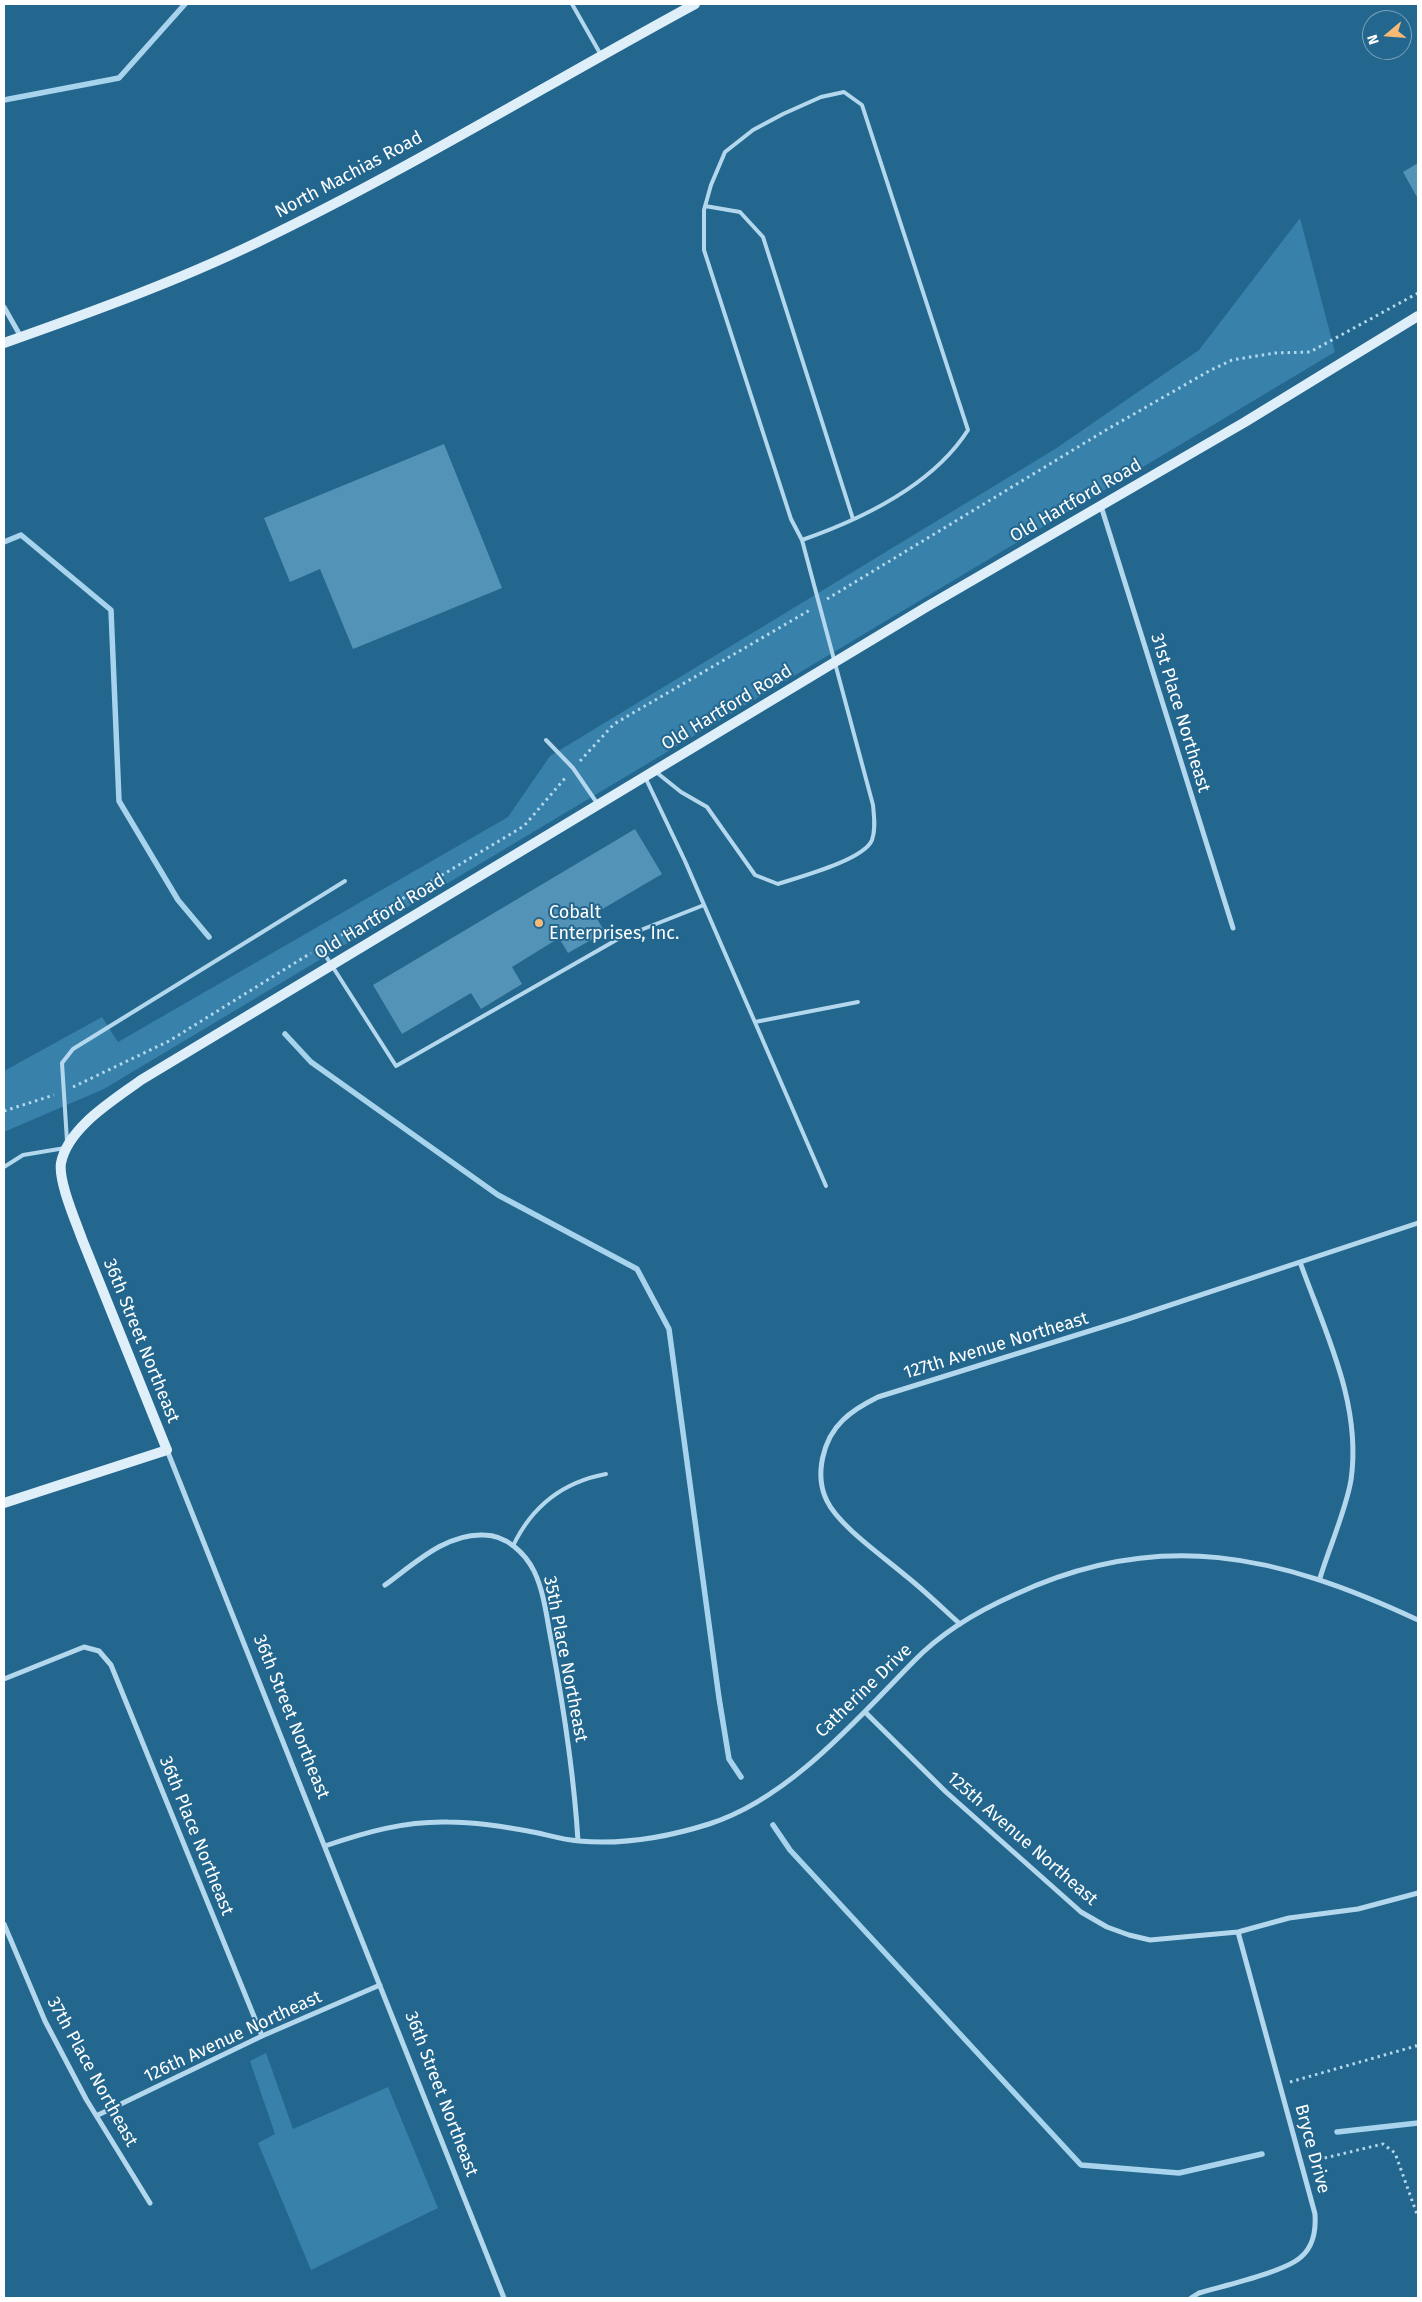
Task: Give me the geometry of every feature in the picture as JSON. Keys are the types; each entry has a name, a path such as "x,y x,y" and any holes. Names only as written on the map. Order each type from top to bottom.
{"street":[{"name":"North Machias Road","path":"4,343 152,288 254,244 337,202 695,4"},
{"path":"4,307 21,337"},
{"name":"Old Hartford Road","path":"68,1147 79,1130 102,1109 141,1080 836,661 1245,422 1418,316"},
{"name":"31st Place Northeast","path":"1101,506 1233,928"},
{"name":"36th Street Northeast","path":"68,1147 61,1164 62,1177 69,1205 504,2298"},
{"name":"127th Avenue Northeast","path":"960,1624 924,1590 857,1535 826,1501 821,1482 823,1455 831,1436 842,1420 860,1406 878,1397 1418,1223"},
{"path":"1300,1262 1348,1398 1353,1431 1354,1453 1350,1482 1320,1578"},
{"path":"4,1503 168,1450"},
{"name":"35th Place Northeast","path":"385,1585 443,1544 463,1536 486,1534 506,1541 523,1554 534,1571 542,1598 563,1703 574,1779 578,1841"},
{"name":"Catherine Drive","path":"325,1846 365,1833 408,1824 448,1822 495,1825 578,1841 628,1841 674,1834 712,1823 746,1808 782,1787 866,1712 916,1658 960,1624 989,1606 1044,1581 1092,1566 1138,1558 1185,1555 1238,1559 1320,1578 1418,1620"},
{"name":"36th Place Northeast","path":"4,1679 84,1647 99,1651 111,1664 262,2036"},
{"name":"125th Avenue Northeast","path":"866,1712 946,1792 1081,1912 1107,1927 1129,1935 1150,1940 1238,1932 1289,1918 1358,1909 1418,1892"},
{"name":"37th Place Northeast","path":"4,1924 45,2020 86,2099 98,2115 150,2203"},
{"name":"Bryce Drive","path":"1191,2298 1199,2293 1284,2266 1302,2256 1311,2242 1316,2229 1315,2214 1238,1932"},
{"name":"126th Avenue Northeast","path":"98,2115 262,2036 380,1985"}],"lane":[{"path":"572,4 601,55"},
{"path":"655,770 681,792 707,807 755,875 778,884 854,858 872,842 875,823 873,805 836,661 802,540 791,519 704,250 705,206 711,185 725,152 753,130 783,114 821,97 844,92 862,105 968,430 956,449 933,470 902,492 853,519 802,540"},
{"path":"705,206 740,212 763,237 853,519"},
{"path":"546,740 574,768 598,804"},
{"path":"645,776 704,905 826,1186"},
{"path":"4,1167 24,1155 68,1147 62,1063 73,1049 345,881"},
{"path":"320,948 396,1066 618,939 704,905"},
{"path":"755,1022 858,1002"},
{"path":"513,1546 526,1522 545,1502 567,1486 606,1474"}],"path":[{"path":"614,724 820,604 1106,430 1209,371 1232,360 1274,353 1310,352 1418,293"},
{"path":"1280,2084 1416,2046 1418,2042"},
{"path":"1301,2163 1383,2144 1395,2153 1418,2217"}],"shaded area":[{"path":"1300,218 1335,352 104,1089 4,1132 4,1071 102,1017 118,1042 508,817 550,756 1055,449 1199,350"},
{"path":"266,2053 293,2129 388,2087 438,2208 311,2270 258,2143 275,2134 250,2061"}],"building":[{"path":"1418,163 1418,199 1403,172"},
{"path":"444,444 502,588 353,649 320,569 290,582 264,518"},
{"name":"Cobalt Enterprises, Inc.","path":"635,829 662,874 594,914 605,932 568,953 559,938 512,967 522,984 481,1009 471,993 402,1034 373,985"}],"waterway":[{"path":"4,100 119,78 185,4"},
{"path":"4,542 21,535 111,610 119,801 178,900 209,937"},
{"path":"285,1034 311,1062 498,1195 637,1269 669,1329 719,1698 729,1759 741,1777"},
{"path":"773,1825 790,1850 1081,2165 1179,2173 1262,2154"},
{"path":"1337,2132 1418,2123"}],"place":[{"name":"Cobalt Enterprises, Inc.","path":"539,923"}]}
